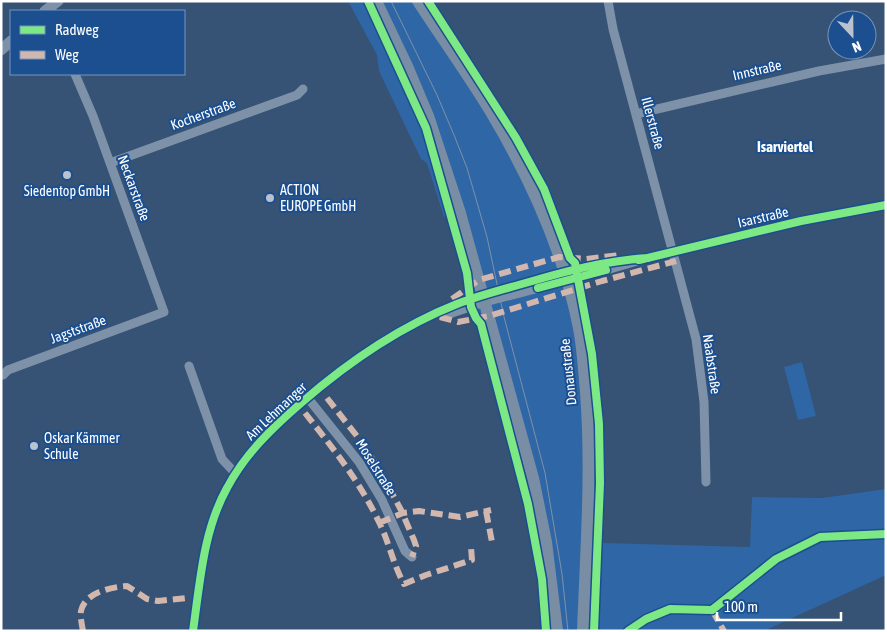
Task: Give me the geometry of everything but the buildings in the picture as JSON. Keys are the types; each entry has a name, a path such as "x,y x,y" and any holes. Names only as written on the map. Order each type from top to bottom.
{"main road":[{"path":"376,1 418,90 437,140 484,298 533,478 543,522 557,631"},
{"name":"Donaustraße","path":"418,1 490,110 514,151 538,202 566,276 582,348 588,424 583,631"}],"street":[{"path":"46,10 58,1"},
{"name":"Illerstraße","path":"608,1 613,28 674,252"},
{"name":"Innstraße","path":"636,114 778,80 886,59"},
{"name":"Neckarstraße","path":"75,75 87,99 164,312"},
{"name":"Kocherstraße","path":"110,163 297,95 304,89"},
{"name":"Isarstraße","path":"484,298 566,276 801,221 886,205"},
{"name":"Naabstraße","path":"674,252 689,310 698,356 705,419 706,482"},
{"name":"Am Lehmanger","path":"192,631 207,539 218,505 245,458 269,432 307,398 362,355 434,314 484,298"},
{"name":"Jagststraße","path":"4,375 8,370 164,312"},
{"path":"189,366 222,459 235,473"},
{"name":"Moselstraße","path":"307,398 359,462 382,500 404,551 412,556"}],"shaded area":[{"path":"348,1 429,1 508,120 541,181 570,258 579,290 592,354 599,424 603,543 750,547 752,497 822,498 886,489 886,575 764,631 546,631 542,579 528,504 493,367 469,300 467,273 451,215 444,217 427,163 421,159 379,71 377,55"},
{"path":"802,362 816,416 798,420 784,367"}],"tram line":[{"path":"391,1 437,95 454,135 467,168 487,237 504,317 545,473 562,574 568,631"}],"marked path":[{"path":"452,299 479,280 559,257 586,259 620,255"},
{"path":"440,317 458,322 489,316 602,281 676,261"},
{"path":"327,398 360,440 380,471 401,510 416,546 412,557"},
{"path":"305,413 336,452 372,507 404,584 472,560 471,547"},
{"path":"379,523 403,513 419,511 460,517 491,510"},
{"path":"486,511 492,542"},
{"path":"83,631 81,611 84,605 93,595 107,589 127,586 147,599 158,601 187,598"},
{"path":"712,610 724,631"}],"cycle path":[{"path":"368,1 426,128 467,273 471,307 481,324 528,504 542,579 546,631"},
{"path":"428,1 516,138 544,189 570,258 575,263 592,354 599,424 600,483 594,631"},
{"path":"639,260 801,221 886,205"},
{"path":"193,631 208,539 219,505 227,488 242,464 260,442 319,388 374,347 436,313 457,304 573,270 617,261 648,258"},
{"path":"538,288 606,270"},
{"path":"628,631 646,619 670,609 712,610 776,559 820,537 886,534"}],"place":[{"name":"Siedentop GmbH","path":"67,175"},
{"name":"ACTION EUROPE GmbH","path":"270,198"},
{"name":"Oskar Kämmer Schule","path":"34,446"}],"district":[{"name":"Isarviertel","path":"785,147"}]}
